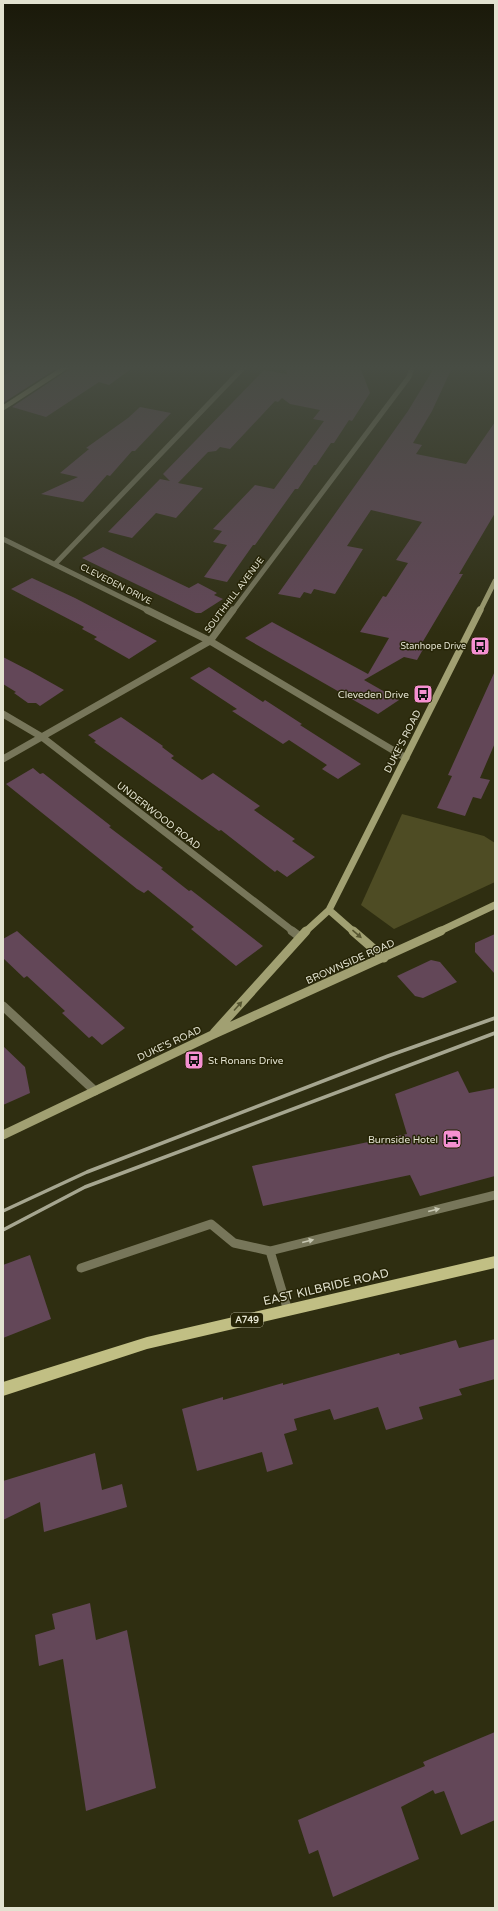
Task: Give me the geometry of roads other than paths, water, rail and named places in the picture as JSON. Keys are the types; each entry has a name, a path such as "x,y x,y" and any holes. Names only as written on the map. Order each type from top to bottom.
{"main road":[{"name":"DUKE'S ROAD","path":"3,1135 212,1035 300,937 329,910 492,592 495,581"},
{"name":"BROWNSIDE ROAD","path":"212,1035 384,958 495,905"},
{"path":"329,910 384,958"},
{"name":"EAST KILBRIDE ROAD","path":"3,1390 147,1344 495,1262"}],"street":[{"path":"54,564 158,456"},
{"name":"SOUTHHILL AVENUE","path":"3,759 210,641 349,456"},
{"name":"CLEVEDEN DRIVE","path":"3,539 210,641 406,758"},
{"name":"UNDERWOOD ROAD","path":"3,714 42,737 300,937"},
{"path":"3,1006 95,1091"},
{"path":"81,1268 211,1224 234,1243 270,1251 495,1195"},
{"path":"270,1251 288,1311"}],"railway":[{"path":"3,1211 87,1172 388,1056 495,1018"},
{"path":"3,1230 85,1187 495,1033"}],"place":[{"name":"Stanhope Drive","path":"480,646"},
{"name":"Cleveden Drive","path":"423,694"},
{"name":"St Ronans Drive","path":"194,1060"},
{"name":"Burnside Hotel","path":"452,1139"}]}
